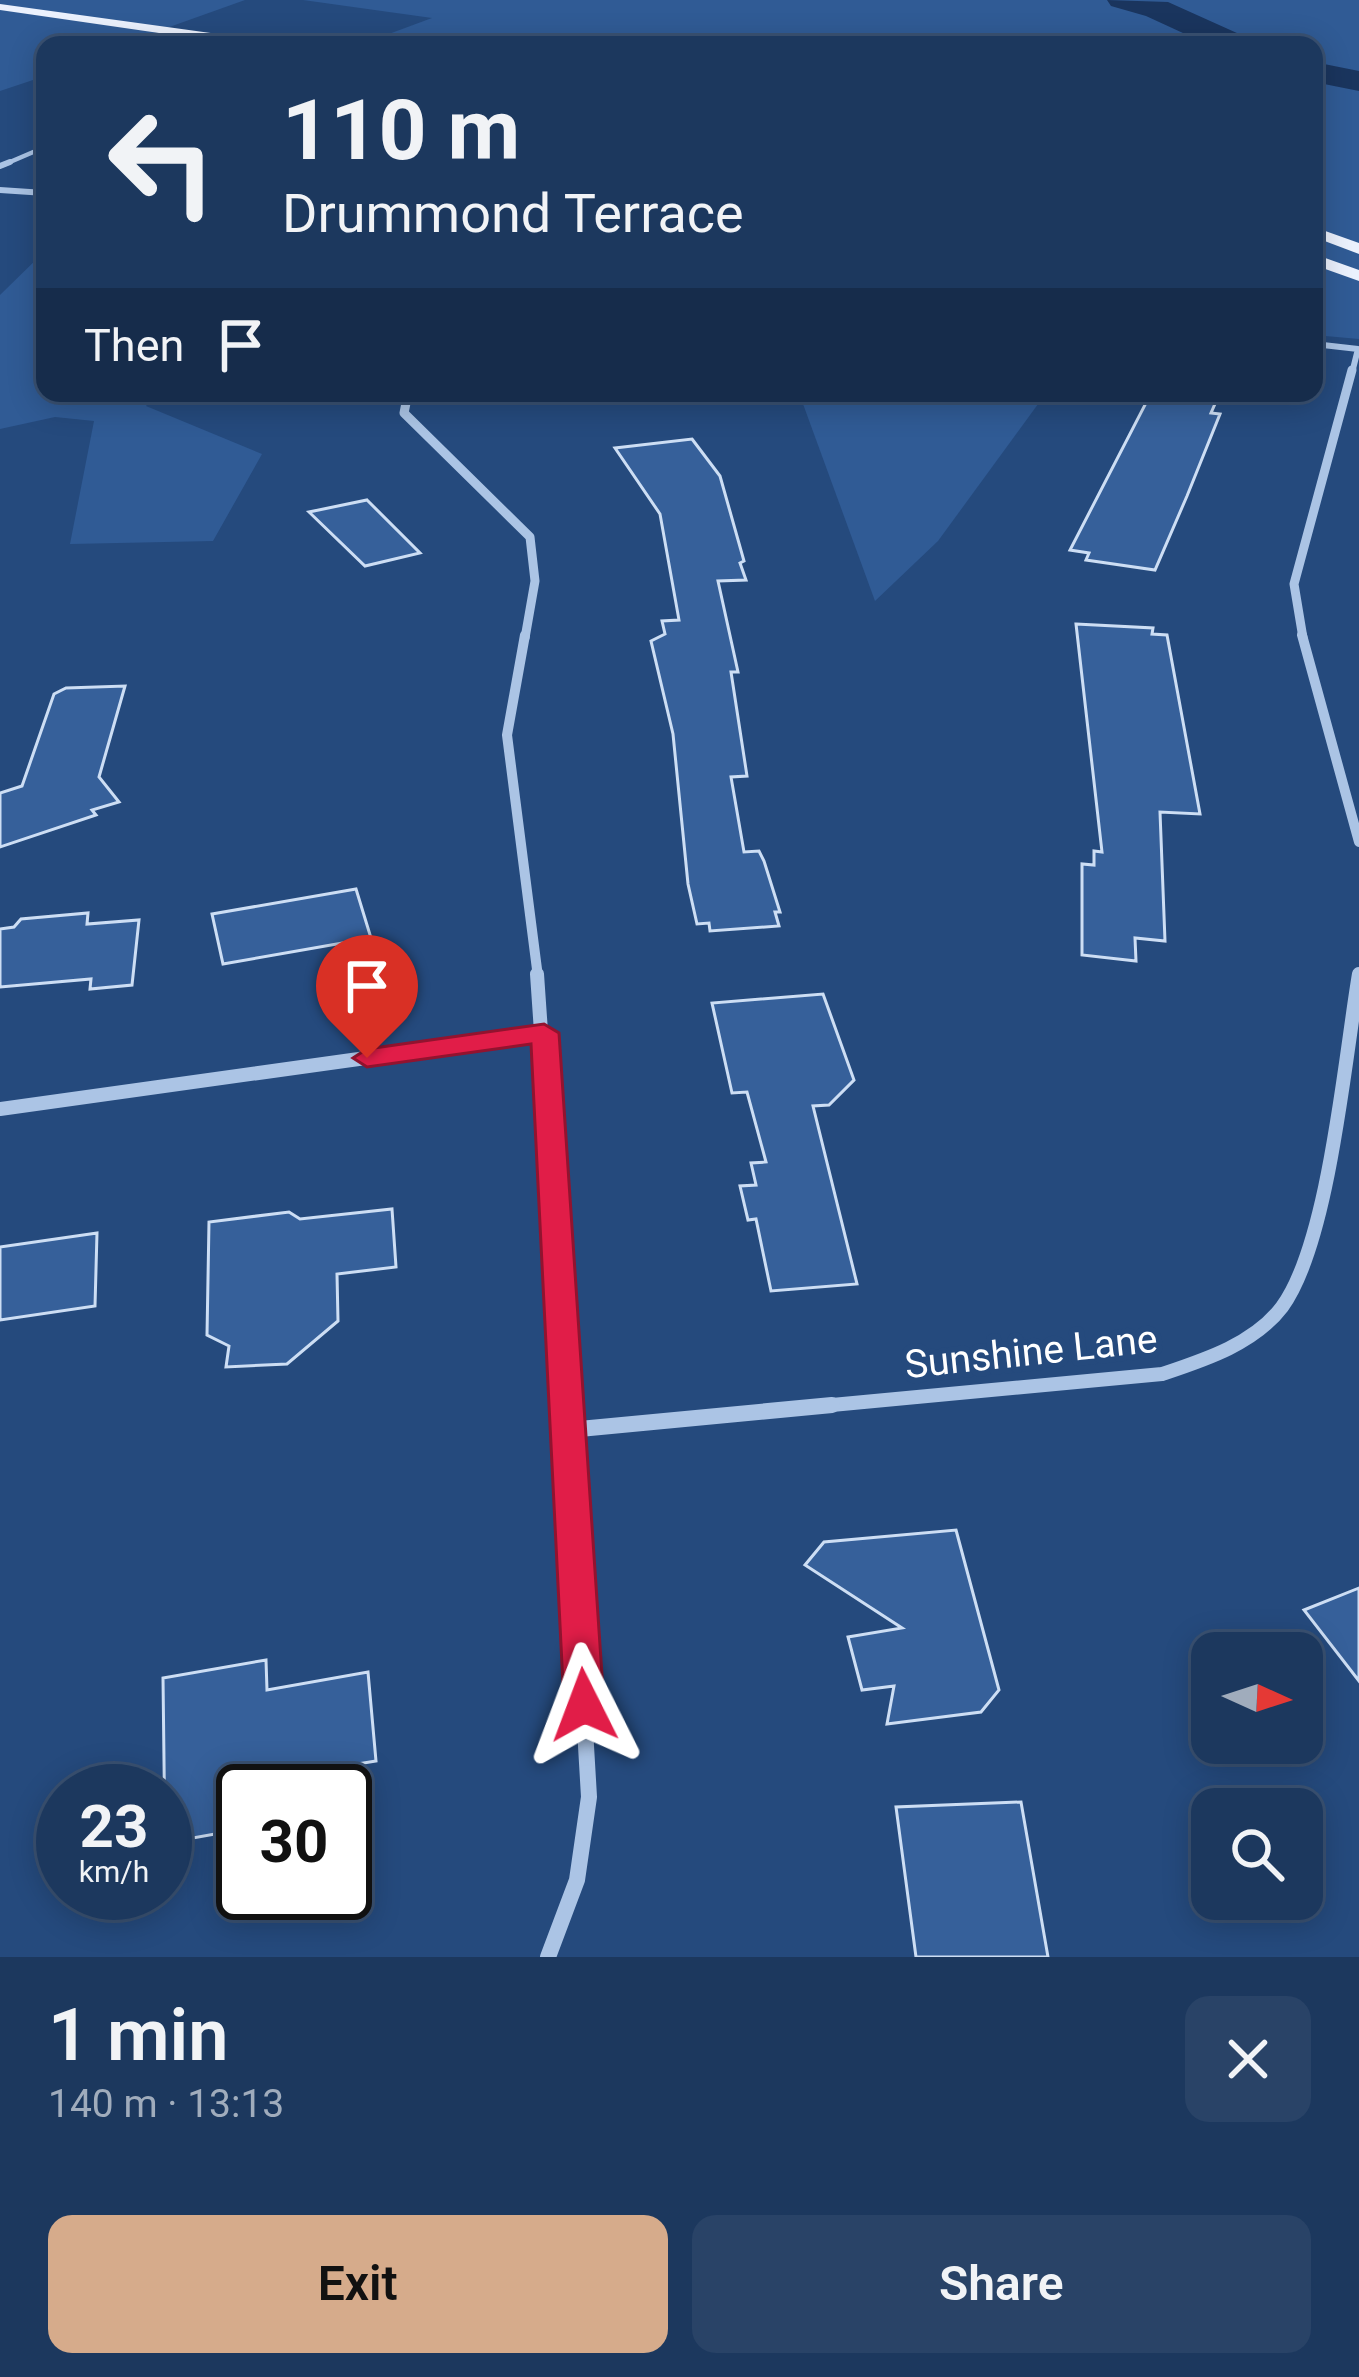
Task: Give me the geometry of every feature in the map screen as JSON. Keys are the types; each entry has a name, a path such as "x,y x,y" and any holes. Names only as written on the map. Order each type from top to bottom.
{"main road":[{"path":"0,7 205,36"},
{"path":"0,21 101,36"},
{"path":"1323,235 1359,249"},
{"path":"1323,262 1359,276"}],"street":[{"path":"0,166 36,151"},
{"path":"0,190 36,192"},
{"path":"1323,345 1358,350 1294,584 1294,609 1359,842"},
{"path":"407,402 404,413 530,537 535,581 507,735 544,1033 589,1797 584,1852 569,1918 548,1957"},
{"name":"Sunshine Lane","path":"569,1430 1162,1374 1218,1357 1283,1306 1310,1246 1359,974"},
{"path":"0,1109 544,1033"}],"shaded area":[{"path":"0,0 245,0 144,36 36,36 36,79 0,91"},
{"path":"303,0 1359,0 1359,339 1323,336 1323,36 383,36 432,18"},
{"path":"36,260 36,402 149,402 146,406 262,454 213,541 70,544 94,421 55,417 0,429 0,295"},
{"path":"802,402 1040,402 938,541 875,601"}],"building":[{"path":"1146,402 1216,402 1211,413 1220,414 1155,570 1086,560 1089,553 1070,550"},
{"path":"692,439 720,476 744,561 740,563 746,580 718,581 738,672 731,672 747,776 731,777 744,852 759,851 764,861 780,912 775,912 779,926 710,931 709,923 697,924 688,884 673,734 651,641 665,634 662,621 679,620 660,514 615,448"},
{"path":"367,500 420,553 365,566 309,512"},
{"path":"1076,624 1153,628 1152,634 1167,635 1200,814 1160,812 1165,941 1135,938 1136,961 1082,955 1082,864 1094,865 1094,851 1102,852"},
{"path":"125,686 99,777 119,802 92,810 96,815 0,847 0,793 22,786 54,694 66,688"},
{"path":"356,889 371,938 223,964 212,914"},
{"path":"88,913 87,924 139,920 132,985 90,989 91,979 0,987 0,929 14,927 21,919"},
{"path":"823,994 854,1080 829,1105 813,1106 857,1284 771,1291 756,1219 748,1220 740,1186 756,1185 751,1163 766,1162 747,1092 732,1093 712,1003"},
{"path":"392,1209 396,1267 337,1274 338,1321 287,1364 226,1367 229,1346 207,1335 209,1222 289,1212 300,1219"},
{"path":"97,1233 95,1306 0,1320 0,1247"},
{"path":"956,1530 999,1690 981,1712 887,1724 894,1686 862,1690 848,1637 902,1628 805,1565 824,1542"},
{"path":"1359,1588 1359,1681 1323,1632 1304,1610"},
{"path":"266,1660 267,1690 368,1672 376,1761 216,1764 216,1834 192,1838 192,1764 164,1764 163,1678"},
{"path":"1021,1802 1048,1957 916,1957 896,1807"}],"waterway":[{"path":"1122,0 1157,9 1216,36"},
{"path":"1323,74 1359,81"}],"route":[{"path":"367,1058 544,1033 584,1705"}]}
